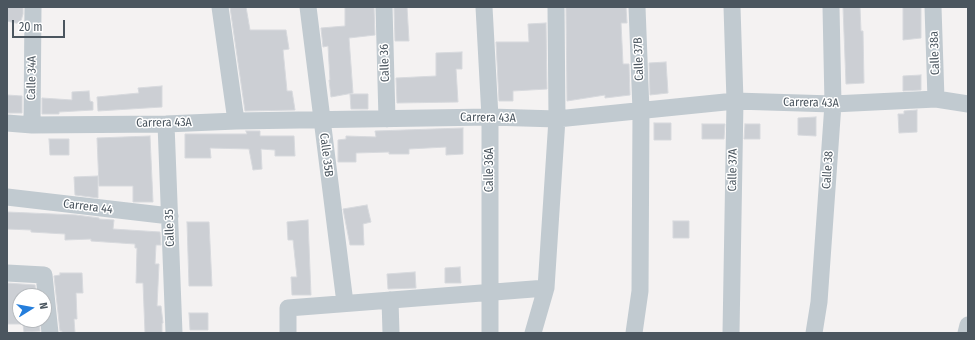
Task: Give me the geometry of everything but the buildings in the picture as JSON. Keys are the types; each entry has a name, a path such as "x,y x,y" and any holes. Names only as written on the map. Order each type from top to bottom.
{"street":[{"name":"Calle 34A","path":"32,125 33,7"},
{"path":"220,7 236,121"},
{"name":"Calle 35B","path":"308,7 345,303"},
{"name":"Calle 36","path":"384,7 387,118"},
{"name":"Calle 36A","path":"484,7 490,117 490,333"},
{"path":"533,333 546,288 557,120 556,7"},
{"name":"Calle 37B","path":"634,333 640,291 641,110 637,7"},
{"name":"Calle 37A","path":"731,333 735,101 732,7"},
{"name":"Calle 38","path":"814,333 819,302 833,104 831,7"},
{"name":"Calle 38a","path":"933,7 936,99"},
{"name":"Carrera 43A","path":"7,123 32,125 166,124 236,121 490,117 557,120 735,101 833,104 936,99 968,104"},
{"name":"Calle 35","path":"166,124 174,333"},
{"name":"Carrera 44","path":"7,197 170,216"},
{"path":"7,273 44,275 50,333"},
{"path":"288,333 288,308 546,288"},
{"path":"390,300 391,333"},
{"path":"966,333 968,325"}]}
